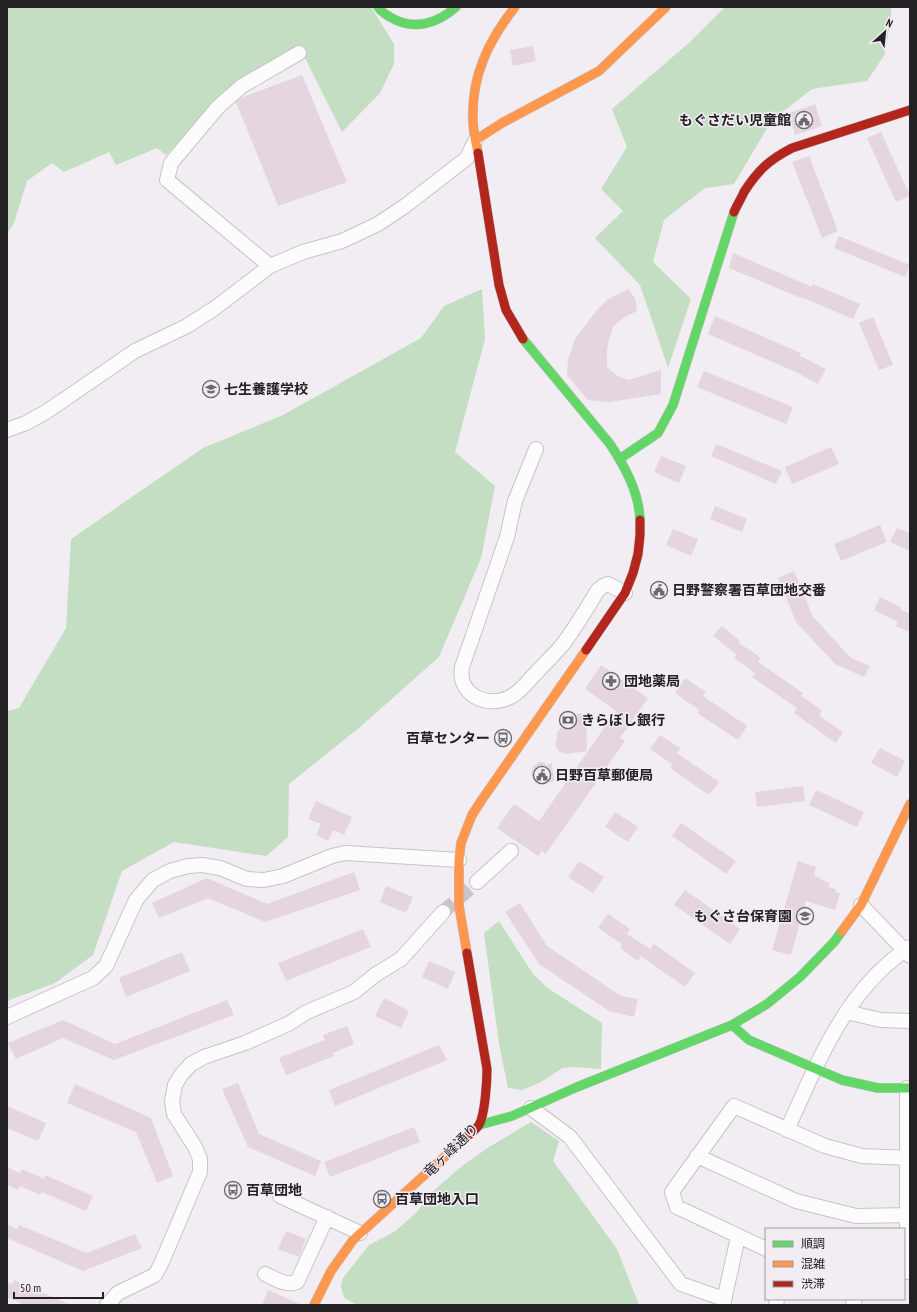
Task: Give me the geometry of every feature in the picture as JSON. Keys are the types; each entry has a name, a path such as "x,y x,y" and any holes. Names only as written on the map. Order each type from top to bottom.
{"street":[{"path":"378,7 394,21 416,26 435,22 449,14 456,7"},
{"name":"竜ヶ峰通り","path":"314,1305 338,1258 360,1233 479,1125 485,1106 487,1069 459,906 459,860 461,843 481,801 625,593 637,565 640,548 640,510 633,487 621,458 526,344 506,310 499,285 486,198 479,163 472,106 478,71 482,61 493,36 514,7"},
{"path":"7,430 26,423 46,412 135,351 187,326 215,308 270,266 302,252 342,241 378,224 405,206 467,158 477,139 502,123 600,70 666,7"},
{"path":"270,266 167,180 171,163 218,107 242,86 299,53"},
{"path":"621,458 658,433 668,417 736,207 750,181 769,162 792,148 910,110"},
{"path":"536,449 515,501 507,537 462,667 460,676 467,689 482,700 491,702 502,701 512,696 522,688 562,644 598,590 608,584 625,593"},
{"path":"479,1125 512,1116 577,1087 732,1025 767,1004 800,977 834,942 861,905 910,804"},
{"path":"477,882 511,851"},
{"path":"7,1017 93,978 106,966 136,900 153,880 170,871 188,866 202,865 220,868 247,879 264,880 283,876 332,856 345,853 459,860"},
{"path":"788,1130 815,1069 846,1012 874,977 908,951 861,905"},
{"path":"107,1305 118,1293 155,1275 200,1172 200,1159 195,1147 174,1114 172,1101 175,1085 181,1075 191,1064 204,1057 288,1024 308,1012 354,992 375,975 401,959 443,912"},
{"path":"846,1012 881,1020 910,1021"},
{"path":"732,1025 749,1040 842,1080 878,1088 908,1088 909,1216 907,1272"},
{"path":"765,1249 677,1207 672,1192 734,1106 825,1146 862,1156 908,1158"},
{"path":"531,1108 570,1137 681,1284 724,1302 738,1237"},
{"path":"697,1156 796,1201 856,1216 909,1216"},
{"path":"280,1196 360,1233"},
{"path":"266,1274 285,1283 290,1284 297,1282 327,1217"}],"green space":[{"path":"7,7 371,7 394,44 394,64 380,93 342,132 303,54 223,98 166,155 157,148 116,165 109,152 64,172 52,163 27,181 14,223 7,234"},
{"path":"725,7 891,7 891,17 885,54 867,81 812,89 772,120 734,184 705,188 664,220 653,262 691,299 668,368 640,285 595,238 623,211 601,189 627,147 612,109 690,42"},
{"path":"482,289 485,339 455,452 495,486 481,558 439,657 360,727 289,784 288,837 266,856 174,842 122,871 93,955 55,983 7,1001 7,711 19,708 66,628 71,539 203,448 283,415 421,338 444,306"},
{"path":"499,921 533,974 549,989 602,1023 601,1069 574,1067 563,1068 541,1082 522,1090 508,1088 499,1044 484,933"},
{"path":"531,1122 559,1141 553,1161 617,1249 639,1305 357,1305 344,1298 341,1286 343,1278 369,1245 394,1232 417,1212 431,1193 462,1166 489,1147"}],"building":[{"path":"533,46 536,61 513,66 510,50"},
{"path":"302,75 347,182 278,206 236,102 241,98"},
{"name":"もぐさだい児童館","path":"815,104 822,126 795,135 789,113"},
{"path":"881,132 910,196 896,202 867,138"},
{"path":"809,156 838,231 822,238 792,162"},
{"path":"839,236 910,265 905,277 834,248"},
{"path":"733,253 812,287 813,284 860,304 853,319 729,268"},
{"path":"628,289 635,298 637,311 623,318 613,327 607,350 607,367 617,376 629,380 661,370 661,394 609,402 588,400 567,375 568,360 575,339 596,311 607,300"},
{"path":"715,316 801,353 800,356 826,369 818,384 796,372 708,334"},
{"path":"873,317 893,365 879,370 859,323"},
{"path":"704,371 793,407 786,424 697,387"},
{"path":"716,444 782,471 776,484 711,456"},
{"path":"831,447 839,464 792,484 785,467"},
{"path":"661,456 686,466 679,483 654,472"},
{"path":"715,506 747,519 742,532 710,519"},
{"path":"880,525 887,542 841,561 834,544"},
{"path":"897,528 910,533 910,551 890,542"},
{"path":"673,529 698,539 691,556 666,545"},
{"path":"794,571 813,617 851,658 870,666 864,677 835,664 796,622 778,578"},
{"name":"日野警察署百草団地交番","path":"653,583 667,588 665,597 650,592"},
{"path":"880,597 902,608 901,610 910,614 910,632 896,626 898,622 874,610"},
{"path":"722,626 740,641 739,643 761,658 758,662 803,693 801,696 822,710 819,716 843,732 836,743 794,713 797,708 752,677 755,673 734,658 737,655 713,636"},
{"path":"601,665 648,698 620,738 625,741 546,854 542,851 538,856 497,828 514,804 539,821 616,711 585,689"},
{"path":"685,678 706,692 703,696 747,726 738,740 697,713 699,710 675,693"},
{"path":"580,713 587,717 587,751 566,754 560,752 555,746 557,733 569,716"},
{"path":"660,735 680,748 677,753 719,782 709,795 670,768 672,764 650,749"},
{"path":"880,748 905,761 897,777 871,763"},
{"path":"539,762 543,762 546,765 552,763 554,781 541,785 536,783 531,774 533,766"},
{"path":"803,786 805,801 757,807 755,792"},
{"path":"816,790 864,812 857,827 809,805"},
{"path":"316,801 352,817 344,835 333,830 328,841 316,835 321,824 308,819"},
{"path":"615,812 638,827 628,842 605,827"},
{"path":"681,823 736,861 726,874 672,836"},
{"path":"579,861 604,877 593,893 568,877"},
{"path":"798,861 816,867 814,876 830,883 828,887 836,889 835,892 840,893 835,910 806,901 791,955 772,950"},
{"path":"354,872 360,890 265,922 208,898 159,918 152,903 207,878 267,904"},
{"path":"386,886 413,897 406,913 380,902"},
{"path":"685,890 740,929 730,944 674,905"},
{"path":"520,903 547,946 621,996 638,999 634,1017 609,1011 539,964 505,912"},
{"path":"608,914 630,929 627,934 650,949 654,944 695,973 685,987 641,956 638,961 620,948 622,944 598,928"},
{"path":"363,929 371,947 286,981 278,963"},
{"path":"182,952 190,971 126,997 119,978"},
{"path":"429,961 455,972 448,989 422,977"},
{"path":"384,998 409,1011 401,1028 375,1016"},
{"path":"227,1000 234,1015 114,1060 63,1038 16,1059 8,1043 63,1020 115,1044"},
{"path":"347,1026 354,1044 333,1053 334,1056 286,1075 279,1058 325,1040 323,1035"},
{"path":"439,1045 447,1060 335,1106 329,1090"},
{"path":"238,1083 259,1134 321,1161 315,1176 248,1147 222,1089"},
{"path":"75,1084 151,1118 173,1176 157,1183 136,1132 67,1103"},
{"path":"7,1106 46,1123 38,1141 7,1128"},
{"path":"414,1127 420,1142 330,1177 324,1162"},
{"path":"7,1167 20,1173 22,1169 44,1179 45,1175 93,1196 86,1211 42,1192 40,1195 20,1186 18,1190 7,1185"},
{"path":"7,1224 17,1229 19,1225 87,1253 135,1234 142,1248 83,1271 7,1238"},
{"path":"286,1231 306,1239 299,1257 278,1249"},
{"path":"14,1280 71,1305 25,1305 7,1297 7,1282 12,1284"},
{"path":"268,1290 302,1305 262,1305"}],"tunnel":[{"path":"443,912 477,882"}],"traffic: fast":[{"path":"378,7 390,17 407,24 424,24 433,21 441,18 456,7"},
{"path":"621,458 658,433 673,405 734,212"},
{"path":"523,339 610,444 621,462 634,490 640,520"},
{"path":"479,1125 512,1116 577,1087 732,1025 767,1004 800,977 834,942 842,931"},
{"path":"732,1025 749,1040 842,1080 878,1088 910,1088"}],"traffic: slow":[{"path":"478,153 473,120 475,88 484,59 490,46 497,32 515,7"},
{"path":"477,139 502,123 599,71 666,7"},
{"path":"467,953 459,906 459,860 461,843 472,815 481,801 586,650"},
{"path":"842,931 861,905 910,804"},
{"path":"314,1305 331,1271 353,1240 463,1140"}],"traffic: jam":[{"path":"734,212 744,192 754,178 770,161 784,152 792,148 910,110"},
{"path":"478,153 499,285 506,310 523,339"},
{"path":"586,650 625,593 633,573 638,554 640,520"},
{"path":"463,1140 479,1125 481,1120 483,1114 487,1074 467,953"}],"place":[{"name":"もぐさだい児童館","path":"804,120"},
{"name":"七生養護学校","path":"211,389"},
{"name":"日野警察署百草団地交番","path":"659,590"},
{"name":"団地薬局","path":"611,681"},
{"name":"きらぼし銀行","path":"568,720"},
{"name":"百草センター","path":"503,738"},
{"name":"日野百草郵便局","path":"542,775"},
{"name":"もぐさ台保育園","path":"805,916"},
{"name":"百草団地","path":"233,1190"},
{"name":"百草団地入口","path":"382,1199"}]}
